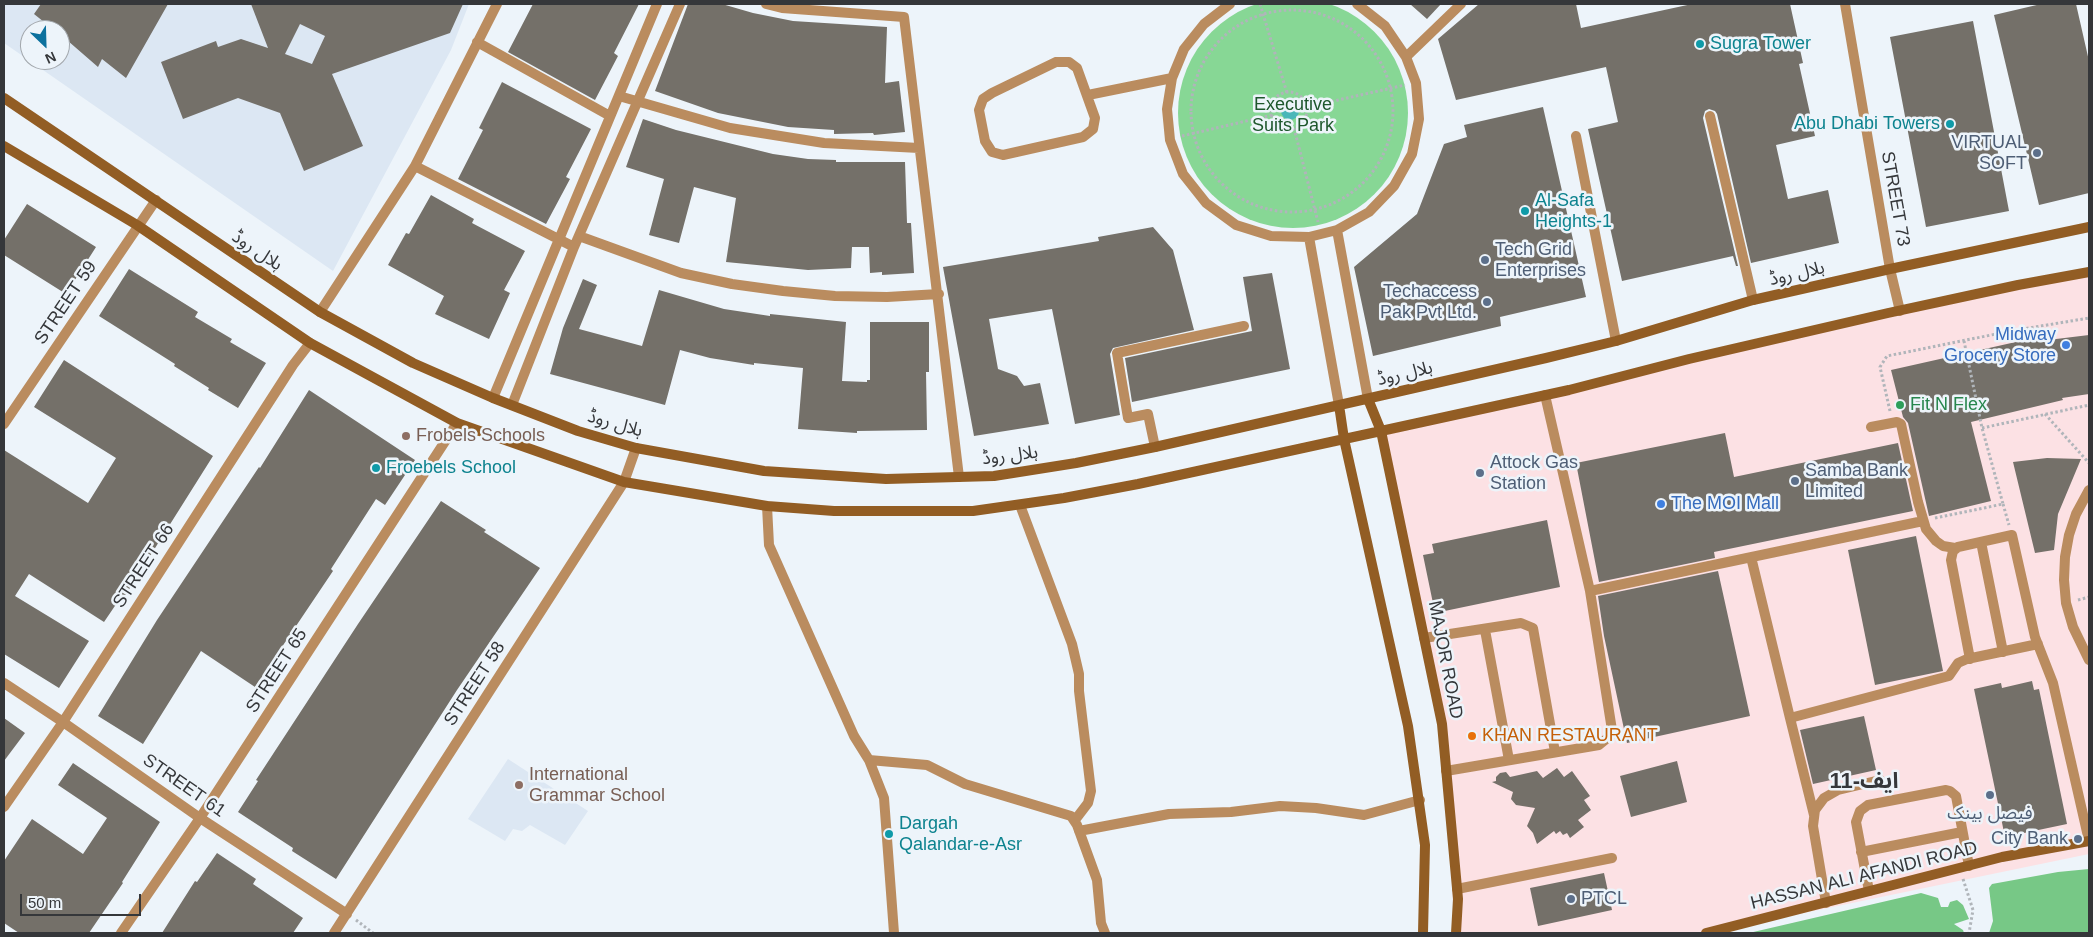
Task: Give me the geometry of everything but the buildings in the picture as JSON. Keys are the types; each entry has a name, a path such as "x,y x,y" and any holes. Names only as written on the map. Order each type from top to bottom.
{"street":[{"path":"320,312 415,166 496,4"},
{"path":"493,398 657,4"},
{"path":"512,405 574,247 680,4 676,4"},
{"path":"766,4 782,8 904,17 959,477"},
{"path":"1230,4 1204,24 1184,49 1172,78 1167,109 1170,140 1183,174 1206,203 1236,224 1272,236 1309,237 1337,230 1369,212 1394,186 1412,154 1419,119 1416,83 1406,57 1385,26 1357,4"},
{"path":"1406,57 1460,4"},
{"name":"STREET 73","path":"1845,4 1890,269 1900,311"},
{"path":"477,42 610,116"},
{"path":"1056,62 1068,62 1077,68 1088,95 1095,118 1093,129 1083,137 1003,155 992,152 985,141 979,110 983,100 992,93 1056,62"},
{"path":"1088,95 1172,78"},
{"path":"619,96 730,128 824,143 919,148"},
{"name":"ہلال روڈ","path":"4,98 320,312 413,363 493,398 578,431 636,448 764,471 886,478 959,477 994,476 1076,463 1368,399 1616,341 1754,300 2089,227"},
{"path":"1710,116 1754,300"},
{"path":"1576,136 1616,341"},
{"path":"4,146 137,225 310,343 457,423 624,482 767,506 834,511 973,511 1020,505 1138,484 1545,395 1689,358 2018,285 2089,272"},
{"path":"415,166 560,238 574,247"},
{"name":"STREET 59","path":"4,424 137,225 156,200"},
{"path":"1337,230 1368,399"},
{"path":"579,236 681,273 732,284 783,292 835,296 938,294"},
{"path":"1309,237 1344,439 1408,726 1425,845 1423,933"},
{"path":"1155,447 1148,414 1128,418 1117,353 1244,326"},
{"name":"STREET 66","path":"4,807 63,722 292,365 310,343"},
{"path":"1446,771 1599,744 1610,736 1612,730 1590,591 1545,395"},
{"name":"MAJOR ROAD","path":"1368,399 1381,430 1442,724 1457,889 1456,933"},
{"path":"1871,427 1897,422 1903,427 1924,521 1930,536 1936,541 1943,546 1955,548 2012,534 2035,637 2053,683 2089,841"},
{"name":"STREET 65","path":"120,933 200,818 457,423"},
{"name":"STREET 58","path":"334,933 624,482 636,448"},
{"path":"2089,490 2076,514 2069,535 2065,557 2064,580 2066,603 2073,627 2089,660"},
{"path":"1020,505 1072,644 1079,674 1079,691 1091,791 1088,804 1075,820"},
{"path":"767,506 769,545 854,736 869,760 884,798 894,933"},
{"path":"1590,591 1924,521"},
{"path":"1981,542 2003,652"},
{"path":"1955,548 1951,560 1970,659"},
{"path":"1751,557 1814,815"},
{"path":"1424,638 1521,623 1533,628 1555,752"},
{"path":"1485,630 1509,760"},
{"path":"1790,718 1949,676 1958,663 2038,644"},
{"name":"STREET 61","path":"4,683 200,818 347,914"},
{"path":"869,760 927,765 965,784 1071,816 1075,820 1097,880 1100,923 1105,933"},
{"path":"1826,903 1812,826 1814,815 1820,802 1838,790 1880,780"},
{"path":"1869,891 1856,822 1860,811 1868,805 1946,790 1950,791 1956,796 1962,832 1964,867"},
{"path":"1079,831 1169,814 1231,812 1280,806 1316,808 1364,815 1420,800"},
{"path":"1861,852 1962,832"},
{"name":"HASSAN ALI AFANDI ROAD","path":"1706,933 2002,857 2089,841"},
{"path":"1457,889 1612,858"}],"path":[{"path":"1260,4 1286,93"},
{"path":"1291,10 1318,13 1344,23 1366,40 1382,62 1392,88 1394,120 1386,151 1382,158 1369,178 1344,199 1315,210 1283,213 1252,205 1225,188 1204,164 1193,134 1191,104 1198,74 1205,61 1213,48 1236,27 1263,14 1291,10"},
{"path":"1307,107 1416,83"},
{"path":"1286,93 1300,96 1307,107 1304,120 1294,128 1280,126 1272,115 1274,100 1286,93"},
{"path":"1170,140 1272,115"},
{"path":"1294,128 1321,234"},
{"path":"1891,414 1880,367 1887,356 2089,318"},
{"path":"1964,341 1982,428 2012,534"},
{"path":"1982,428 2089,405"},
{"path":"2045,414 2089,463"},
{"path":"1924,521 2003,504"},
{"path":"1964,867 1973,916 1969,933"},
{"path":"347,914 374,933"}],"shaded area":[{"path":"4,4 469,4 451,50 333,271 43,70 70,70 70,20 20,20 20,54 4,43"},
{"path":"2089,271 2089,854 1707,933 1454,933 1449,798 1432,672 1381,431 1900,311"},
{"name":"International Grammar School","path":"508,759 588,811 565,845 530,825 522,831 513,829 505,841 468,819"}],"green space":[{"name":"Executive Suits Park","path":"1293,-2 1315,0 1337,7 1357,17 1382,40 1389,49 1403,80 1408,113 1406,135 1399,157 1389,177 1366,202 1357,209 1326,223 1293,228 1271,226 1249,219 1229,209 1204,186 1197,177 1183,146 1178,113 1180,91 1187,69 1197,49 1220,24 1229,17 1260,3"},
{"path":"2089,869 2089,933 1989,933 1993,921 1989,888 1992,884 2058,872"},
{"path":"1921,893 1938,898 1941,907 1948,907 1950,902 1957,900 1963,905 1969,919 1954,924 1963,930 1964,933 1749,933"}],"water":[{"path":"1286,102 1294,102 1299,107 1297,118 1286,120 1281,115 1281,107"}],"place":[{"name":"Sugra Tower","path":"1700,44"},
{"name":"Abu Dhabi Towers","path":"1950,124"},
{"name":"VIRTUAL SOFT","path":"2037,153"},
{"name":"Al-Safa Heights-1","path":"1525,211"},
{"name":"Tech Grid Enterprises","path":"1485,260"},
{"name":"Techaccess Pak Pvt Ltd.","path":"1487,302"},
{"name":"Midway Grocery Store","path":"2066,345"},
{"name":"Fit N Flex","path":"1900,405"},
{"name":"Frobels Schools","path":"406,436"},
{"name":"Froebels School","path":"376,468"},
{"name":"Attock Gas Station","path":"1480,473"},
{"name":"Samba Bank Limited","path":"1795,481"},
{"name":"The MOI Mall","path":"1661,504"},
{"name":"KHAN RESTAURANT","path":"1472,736"},
{"name":"International Grammar School","path":"519,785"},
{"name":"فیصل بینک","path":"1990,795"},
{"name":"Dargah Qalandar-e-Asr","path":"889,834"},
{"name":"City Bank","path":"2078,839"},
{"name":"PTCL","path":"1571,899"}],"district":[{"name":"ایف-11","path":"1864,782"}]}
